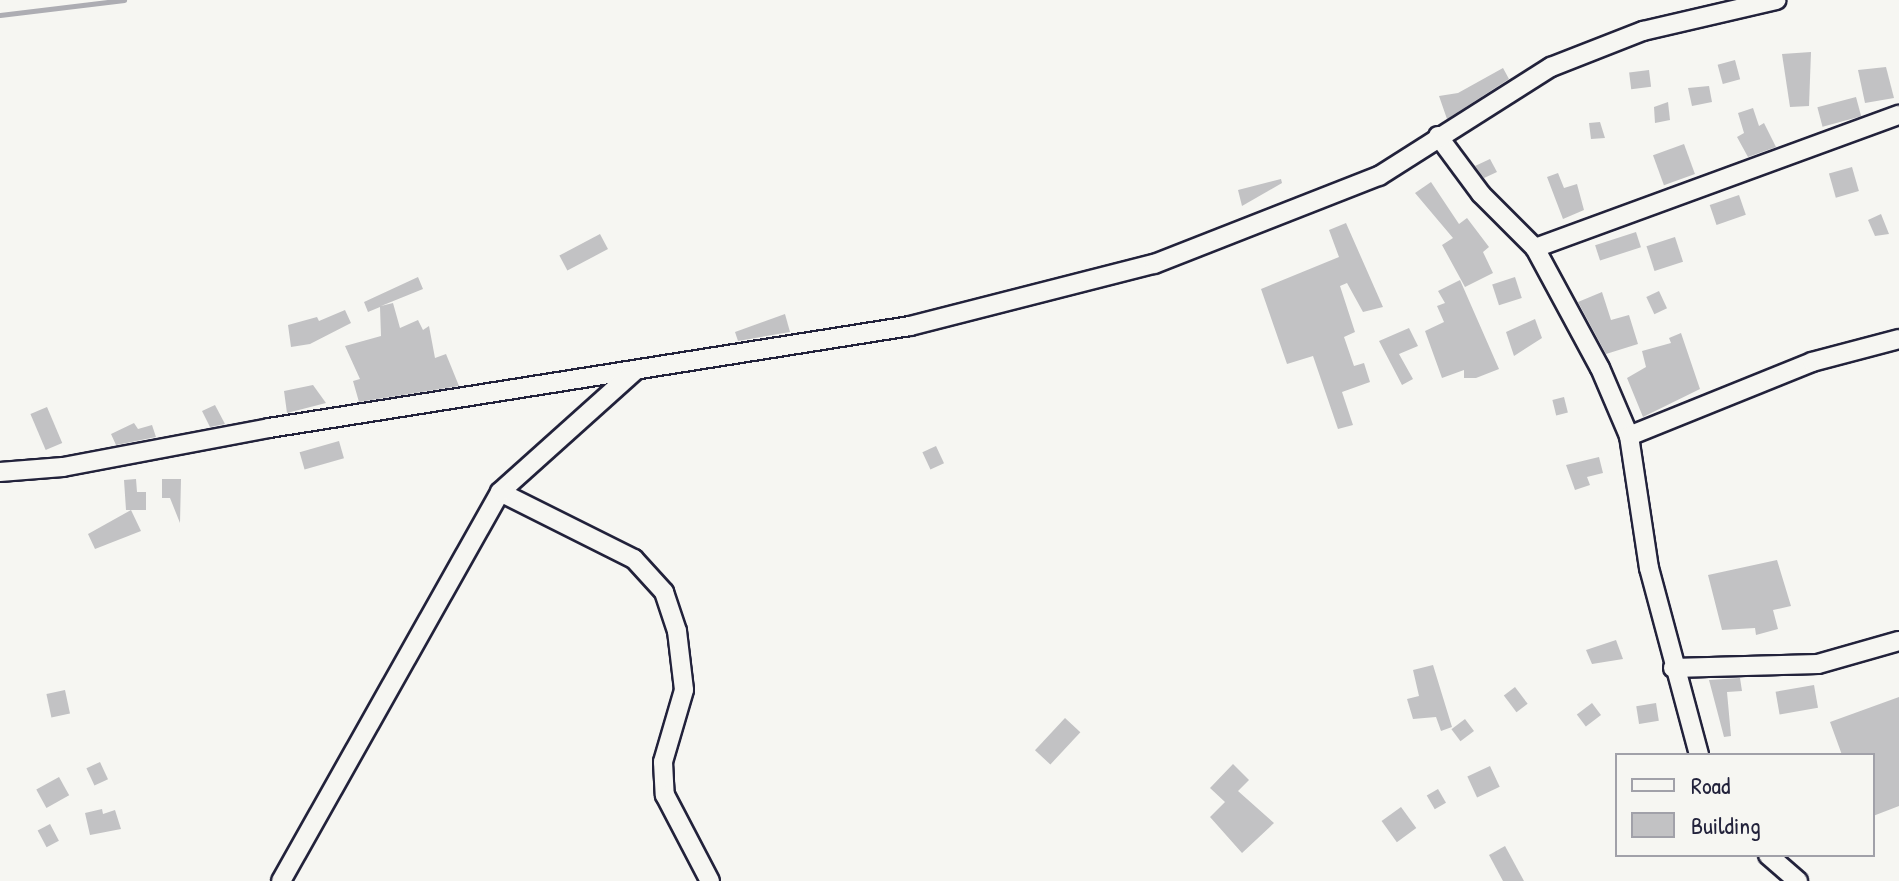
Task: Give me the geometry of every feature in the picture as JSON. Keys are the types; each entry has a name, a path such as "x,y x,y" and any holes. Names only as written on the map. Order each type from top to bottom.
{"street":[{"path":"0,472 63,467 269,428 910,326 1154,264 1326,200 1379,176 1551,67 1643,31 1776,0"},
{"path":"1535,248 1899,115"},
{"path":"1438,136 1481,194 1535,248 1577,319 1629,436 1649,568 1673,668 1698,753"},
{"path":"1629,436 1812,362 1899,339"},
{"path":"281,881 500,492 635,371"},
{"path":"500,492 634,559 664,592 677,631 684,690 663,762 665,795 710,881"},
{"path":"1673,668 1818,664 1899,641"},
{"path":"1770,857 1798,881"}],"building":[{"path":"1811,52 1809,106 1790,107 1782,54"},
{"path":"1735,60 1740,79 1723,84 1718,65"},
{"path":"1886,67 1894,98 1865,103 1858,70"},
{"path":"1503,68 1509,79 1447,119 1439,96 1458,93"},
{"path":"1649,70 1651,87 1631,89 1629,72"},
{"path":"1709,86 1712,102 1692,106 1688,88"},
{"path":"1856,97 1861,116 1823,127 1817,107"},
{"path":"1668,102 1670,120 1655,123 1654,107"},
{"path":"1753,108 1759,126 1764,123 1776,147 1748,157 1737,137 1744,133 1738,113"},
{"path":"1600,122 1605,138 1591,139 1589,123"},
{"path":"1684,144 1695,174 1664,185 1653,155"},
{"path":"1490,159 1497,172 1484,178 1475,166"},
{"path":"1852,167 1859,191 1836,198 1829,174"},
{"path":"1558,173 1564,188 1577,184 1584,210 1563,219 1547,177"},
{"path":"1281,179 1282,183 1242,206 1238,190"},
{"path":"1431,182 1459,224 1467,218 1489,247 1483,252 1493,273 1465,287 1442,245 1453,238 1415,193"},
{"path":"1739,195 1746,215 1717,225 1710,205"},
{"path":"1881,214 1889,234 1875,236 1868,220"},
{"path":"1346,223 1383,307 1363,312 1347,283 1340,286 1355,332 1344,337 1354,366 1364,363 1370,382 1342,392 1353,425 1338,429 1313,356 1287,364 1261,289 1339,257 1329,230"},
{"path":"1636,232 1641,247 1600,261 1595,245"},
{"path":"600,234 608,249 567,271 559,256"},
{"path":"1675,237 1683,262 1655,271 1646,246"},
{"path":"418,277 423,289 381,306 393,303 400,328 418,320 423,330 429,326 435,358 446,354 459,386 359,402 353,381 360,379 345,346 381,336 380,307 368,312 364,302"},
{"path":"1515,277 1522,298 1499,305 1492,284"},
{"path":"1460,280 1499,369 1476,378 1464,378 1464,370 1442,378 1425,331 1444,322 1437,306 1445,303 1438,291"},
{"path":"1659,291 1667,308 1654,314 1646,297"},
{"path":"1602,292 1611,320 1629,315 1638,344 1606,354 1578,302"},
{"path":"345,310 351,323 310,344 291,347 288,325 317,317 319,321"},
{"path":"785,314 790,332 738,341 735,332"},
{"path":"1535,319 1542,338 1514,356 1506,332"},
{"path":"1409,328 1418,346 1399,354 1413,379 1402,385 1379,341"},
{"path":"1681,333 1700,389 1643,417 1627,378 1646,367 1642,351 1671,343 1669,338"},
{"path":"313,385 326,403 287,413 284,391"},
{"path":"1564,397 1568,413 1556,415 1552,400"},
{"path":"215,405 225,424 210,427 202,411"},
{"path":"47,407 62,443 46,450 30,414"},
{"path":"134,423 138,429 152,425 156,437 116,445 111,434"},
{"path":"339,441 344,458 305,470 300,452"},
{"path":"936,446 944,463 930,470 922,452"},
{"path":"1599,457 1603,473 1587,477 1590,485 1575,490 1566,465"},
{"path":"136,479 137,492 146,492 146,510 126,510 124,480"},
{"path":"162,479 181,479 180,523 170,498 162,498"},
{"path":"131,510 141,531 95,549 88,534"},
{"path":"1777,560 1791,606 1773,610 1778,629 1756,635 1755,628 1722,630 1708,575"},
{"path":"1616,640 1623,659 1592,664 1586,650"},
{"path":"1433,665 1452,727 1441,731 1436,717 1413,719 1407,699 1419,696 1413,670"},
{"path":"1740,678 1742,691 1727,692 1731,736 1724,737 1709,680"},
{"path":"1814,685 1818,708 1780,714 1776,692"},
{"path":"1515,687 1528,704 1516,712 1504,695"},
{"path":"65,690 70,713 51,717 46,694"},
{"path":"1899,697 1899,806 1875,815 1875,753 1841,753 1830,722"},
{"path":"1592,703 1601,715 1586,726 1577,714"},
{"path":"1656,703 1659,721 1639,724 1636,706"},
{"path":"1065,718 1080,732 1050,765 1035,750"},
{"path":"1465,719 1474,731 1460,741 1451,729"},
{"path":"100,762 108,779 94,786 86,768"},
{"path":"1233,764 1249,780 1238,791 1274,823 1242,853 1210,817 1225,802 1210,788"},
{"path":"1490,766 1500,787 1477,797 1467,777"},
{"path":"59,777 69,795 46,808 36,790"},
{"path":"1438,789 1446,803 1435,809 1427,795"},
{"path":"1401,807 1416,828 1397,842 1382,821"},
{"path":"102,809 103,814 115,810 121,829 90,835 85,813"},
{"path":"50,824 59,841 47,847 38,831"},
{"path":"1505,846 1524,881 1503,881 1489,855"}],"waterway":[{"path":"0,15 124,0"}]}
